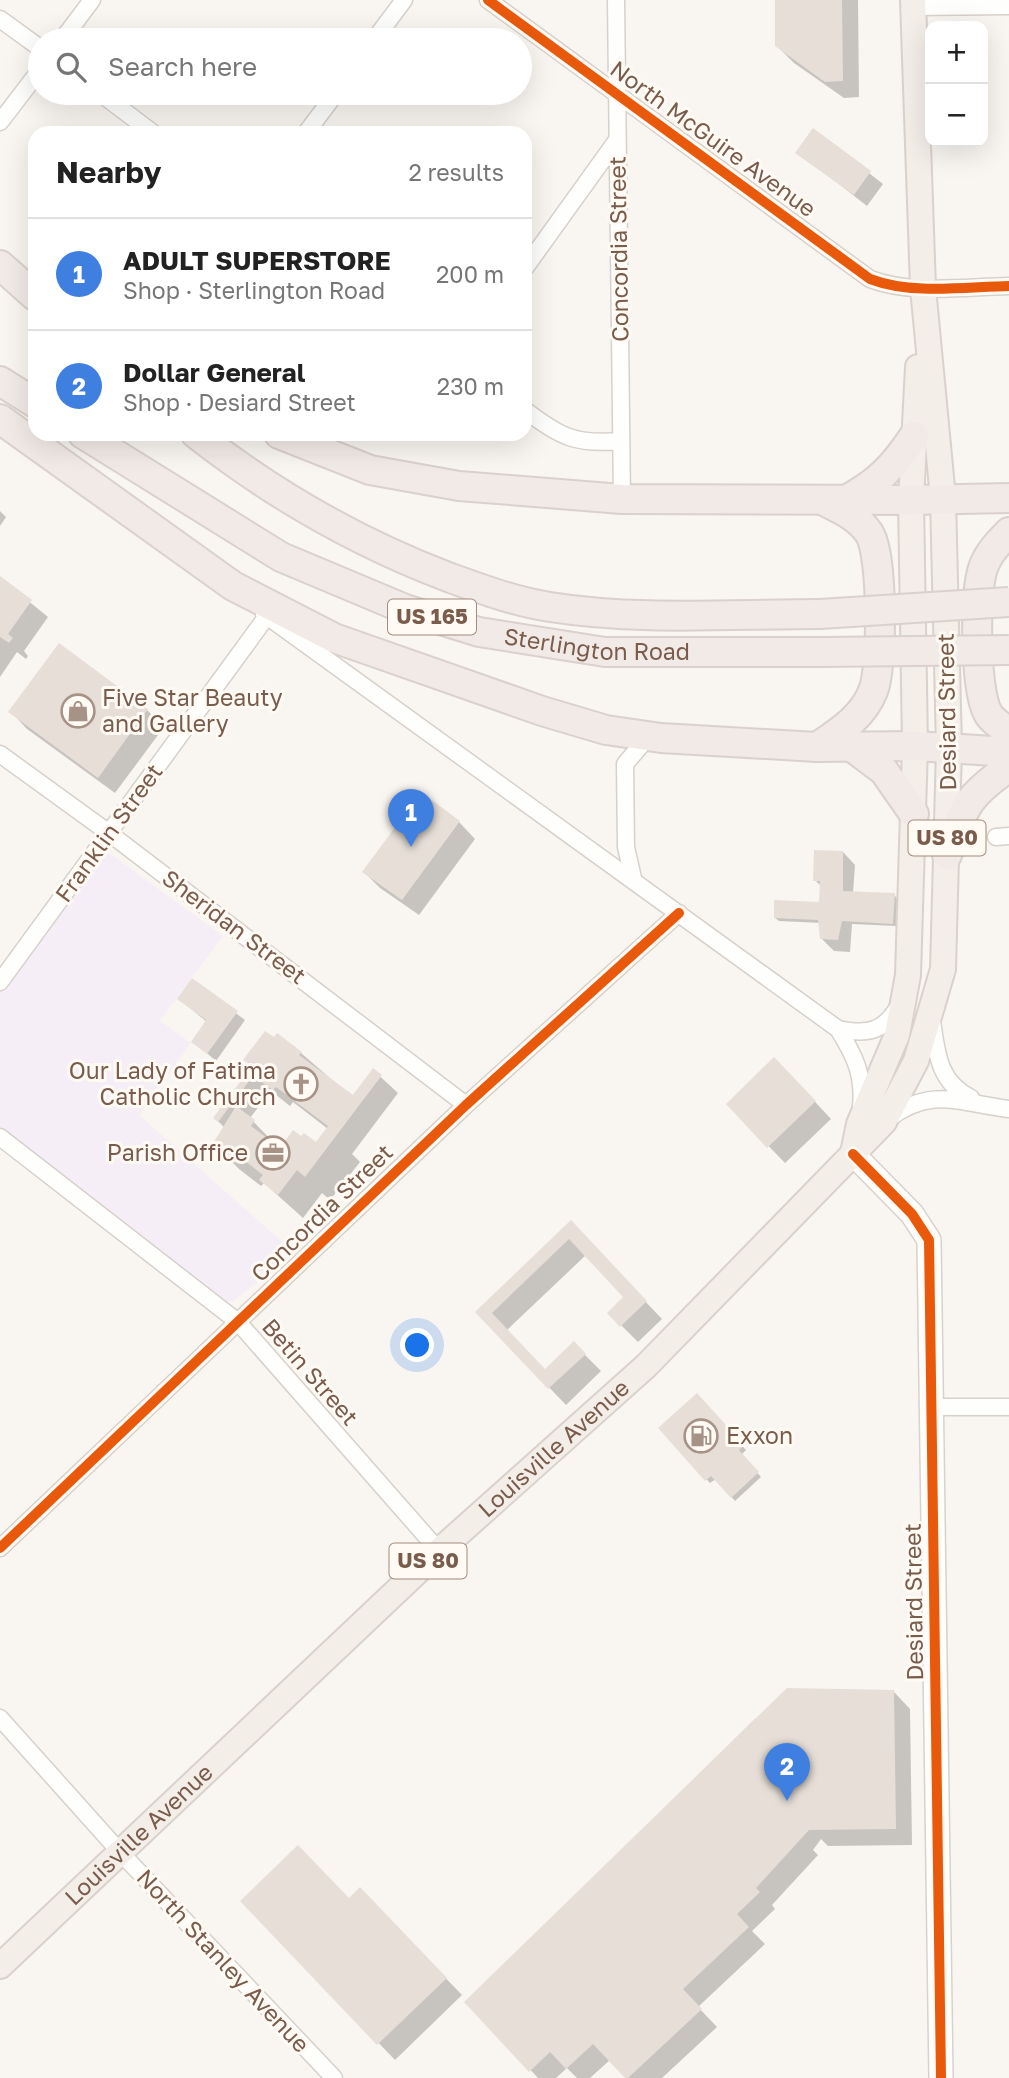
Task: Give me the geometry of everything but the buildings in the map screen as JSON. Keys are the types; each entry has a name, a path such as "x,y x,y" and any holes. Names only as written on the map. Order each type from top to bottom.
{"highway":[{"path":"0,264 28,283"},
{"path":"0,264 28,290"},
{"path":"0,381 28,399"},
{"path":"0,419 28,439"},
{"path":"833,500 874,485 894,465 914,436"},
{"path":"31,441 233,586 334,638 430,674 606,730 661,738 817,747 915,746 1009,752"},
{"name":"Sterlington Road","path":"94,441 281,556 405,609 479,632 605,652 1009,650"},
{"name":"Sterlington Road","path":"205,441 264,485 324,522 404,560 476,587 547,607 614,614 820,614 1009,602"},
{"path":"297,441 370,470 459,486 622,499 1009,498"},
{"path":"817,747 844,729 873,692 878,674 880,634 877,562 870,535 833,500"},
{"path":"1009,532 992,549 981,575 976,631 983,696 988,714 1009,733"},
{"path":"852,747 884,771 914,814"},
{"path":"947,855 965,804 983,785 1009,767"}],"main road":[{"name":"Desiard Street","path":"853,1154 884,1122 916,1061 943,969 949,748 943,498 923,288 914,4"},
{"name":"Desiard Street","path":"853,1154 859,1124 893,1046 905,995 915,746 911,500 923,288"},
{"name":"Louisville Avenue","path":"0,1966 439,1551 646,1366 853,1154"}],"street":[{"path":"71,28 92,0"},
{"path":"383,28 404,0"},
{"name":"North McGuire Avenue","path":"488,0 527,28"},
{"name":"Concordia Street","path":"616,0 622,499"},
{"path":"914,4 1009,6"},
{"path":"0,19 28,39"},
{"name":"North McGuire Avenue","path":"532,32 870,279 885,285 923,288 1009,286"},
{"path":"0,122 28,85"},
{"path":"116,105 144,126"},
{"path":"311,126 327,105"},
{"path":"532,258 617,140"},
{"path":"532,415 556,433 574,440 591,443 621,441"},
{"path":"233,586 267,616 612,866 633,878 838,1029 853,1052 860,1071 859,1124"},
{"name":"Franklin Street","path":"0,982 267,616"},
{"path":"606,730 621,749 625,764 626,847 633,878"},
{"path":"625,764 643,743 661,738"},
{"name":"Sheridan Street","path":"0,754 109,832 466,1105"},
{"name":"Concordia Street","path":"0,1548 466,1105 679,913"},
{"path":"838,1029 859,1033 874,1030 896,1011 905,995"},
{"path":"931,1010 939,1066 956,1091 989,1107"},
{"path":"884,1122 904,1107 922,1099 946,1097 1009,1109"},
{"name":"Betin Street","path":"0,1137 238,1322 439,1551"},
{"name":"Desiard Street","path":"853,1154 912,1214 929,1240 941,2078"},
{"path":"932,1407 1009,1407"},
{"name":"North Stanley Avenue","path":"0,1718 120,1852 334,2078"}],"shaded area":[{"path":"104,854 112,855 223,936 160,1021 191,1043 139,1115 295,1253 232,1302 225,1301 0,1131 0,991 98,857"}],"cycle path":[{"path":"488,0 526,28"},
{"path":"532,32 870,279 921,289 1009,286"},
{"path":"0,1548 466,1105 679,913"},
{"path":"853,1154 912,1214 929,1240 941,2078"}],"place":[{"name":"Five Star Beauty and Gallery","path":"78,711"},
{"name":"ADULT SUPERSTORE","path":"411,847"},
{"name":"Our Lady of Fatima Catholic Church","path":"301,1084"},
{"name":"Parish Office","path":"273,1153"},
{"name":"Exxon","path":"701,1436"},
{"name":"Dollar General","path":"787,1801"}]}
